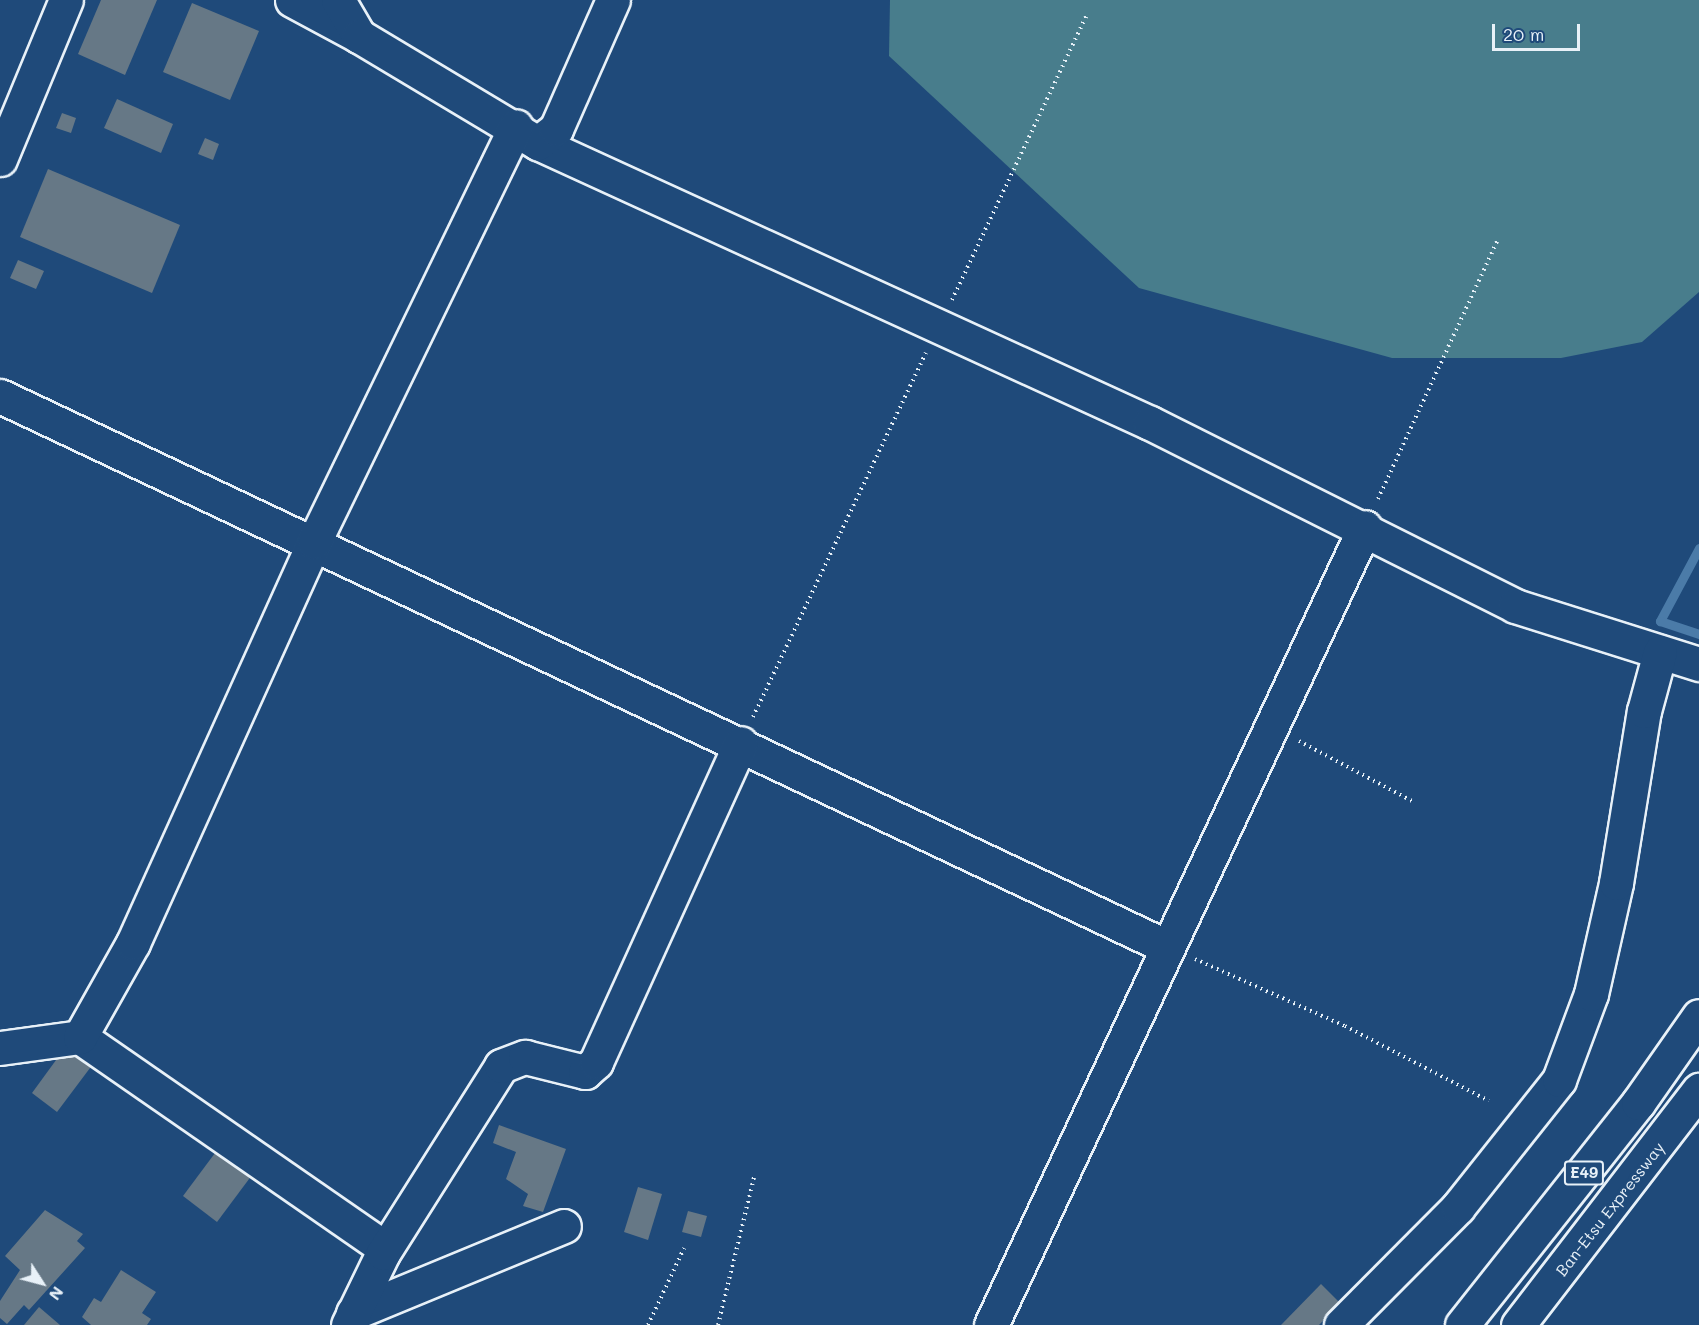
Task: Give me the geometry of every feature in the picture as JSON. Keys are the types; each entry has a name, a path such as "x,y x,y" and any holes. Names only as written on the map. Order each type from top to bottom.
{"main road":[{"path":"0,159 66,0"},
{"path":"292,0 359,36 527,134 1365,527 1515,606 1699,664"},
{"path":"338,0 359,36"},
{"path":"527,134 556,129 613,0"},
{"path":"80,1037 133,943 314,542 527,134"},
{"path":"0,396 741,743 1167,947"},
{"path":"991,1325 1365,527"},
{"path":"1341,1325 1458,1206 1560,1080 1591,994 1616,883 1644,711 1660,652"},
{"path":"350,1319 385,1248 501,1066 525,1057 585,1072 596,1062 741,743"},
{"name":"E49","path":"1462,1325 1638,1103 1699,1016"},
{"path":"0,1048 80,1037 385,1248"},
{"name":"Ban-Etsu Expressway","path":"1518,1325 1699,1090"},
{"path":"350,1319 564,1226"}],"path":[{"path":"741,743 1086,16"},
{"path":"1365,527 1497,241"},
{"path":"1271,726 1412,801"},
{"path":"1167,947 1345,1026 1489,1101"},
{"path":"718,1325 754,1177"},
{"path":"648,1325 684,1248"}],"shaded area":[{"path":"890,0 1699,0 1699,292 1642,342 1561,358 1392,358 1139,288 889,56"}],"building":[{"path":"101,0 157,0 125,75 78,54"},
{"path":"192,3 259,31 230,100 163,72"},
{"path":"117,99 173,124 161,153 104,128"},
{"path":"62,113 76,118 71,133 56,128"},
{"path":"205,138 219,144 213,160 198,154"},
{"path":"48,169 180,225 152,293 20,237"},
{"path":"18,260 44,271 36,289 10,278"},
{"path":"67,1045 93,1064 57,1112 32,1093"},
{"path":"499,1125 566,1149 543,1212 523,1206 528,1194 506,1179 516,1152 493,1143"},
{"path":"218,1149 252,1175 217,1222 183,1196"},
{"path":"638,1187 662,1194 648,1240 624,1232"},
{"path":"45,1210 83,1234 77,1241 85,1248 29,1310 24,1305 7,1324 0,1318 0,1301 20,1270 5,1256"},
{"path":"688,1211 707,1216 701,1237 682,1232"},
{"path":"121,1270 156,1292 142,1313 151,1319 147,1325 91,1325 82,1317 94,1298 101,1302"},
{"path":"1321,1284 1340,1303 1319,1325 1281,1325"},
{"path":"39,1307 60,1325 24,1325"}],"waterway":[{"path":"1699,548 1660,621 1699,634"}]}
